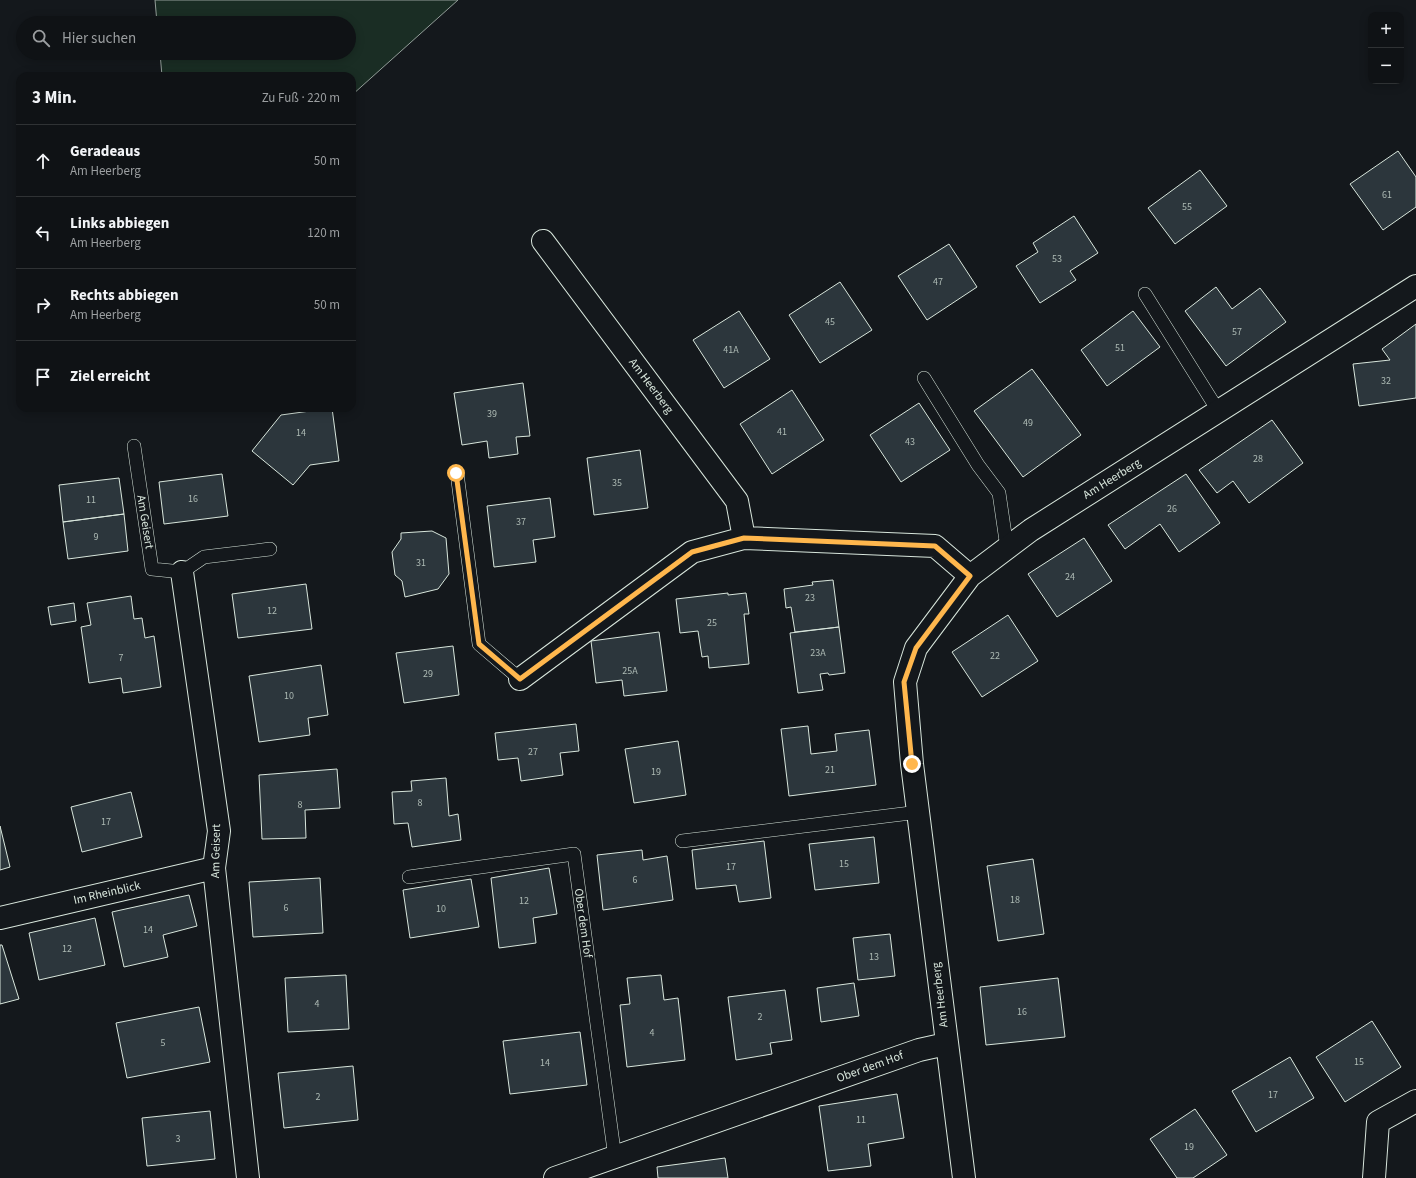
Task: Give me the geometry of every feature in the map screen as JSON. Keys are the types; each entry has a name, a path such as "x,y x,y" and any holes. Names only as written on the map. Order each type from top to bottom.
{"street":[{"name":"Am Heerberg","path":"543,241 737,501 744,538"},
{"name":"Am Heerberg","path":"964,1178 946,1044 904,682 916,648 970,576 1031,530 1416,286"},
{"path":"520,679 692,552 744,538 935,546 970,576"},
{"name":"Am Geisert","path":"182,572 219,832 214,868 248,1178"},
{"name":"Im Rheinblick","path":"0,918 214,868"},
{"name":"Ober dem Hof","path":"555,1178 919,1050 946,1044"},
{"path":"1374,1178 1378,1122 1416,1101"}],"lane":[{"path":"1145,294 1219,412"},
{"path":"924,378 978,465 999,493 1007,548"},
{"name":"Am Geisert","path":"134,446 152,569 182,572"},
{"path":"456,473 479,644 520,679"},
{"path":"182,572 204,557 270,549"},
{"path":"682,840 919,812"},
{"name":"Ober dem Hof","path":"409,877 574,854 615,1158"}],"green space":[{"path":"155,0 458,0 356,91 356,72 162,72 161,60 356,60 356,16 156,16"}],"building":[{"path":"1398,151 1416,177 1416,207 1383,230 1350,184"},
{"path":"1200,170 1227,206 1175,244 1148,208"},
{"path":"1074,216 1098,253 1070,271 1076,280 1040,303 1016,266 1038,252 1033,243"},
{"path":"949,244 977,287 927,320 898,276"},
{"path":"840,282 872,330 820,363 789,315"},
{"path":"1216,287 1232,309 1260,288 1286,322 1226,366 1185,311"},
{"path":"739,311 770,359 724,388 693,340"},
{"path":"1133,311 1160,347 1107,386 1081,350"},
{"path":"1416,324 1416,398 1359,406 1353,364 1390,360 1382,349"},
{"path":"1032,369 1081,435 1023,477 974,411"},
{"path":"523,383 530,436 516,437 518,454 489,458 487,441 462,445 454,393"},
{"path":"792,390 824,440 772,474 740,424"},
{"path":"919,403 950,450 901,482 870,435"},
{"path":"303,412 333,412 339,461 310,465 293,485 252,451 281,415"},
{"path":"1272,420 1303,463 1249,503 1233,481 1217,493 1199,470"},
{"path":"640,450 648,508 594,515 587,458"},
{"path":"222,474 228,516 164,524 159,482"},
{"path":"1186,474 1220,523 1179,552 1160,524 1125,549 1108,525"},
{"path":"119,478 124,514 63,522 59,485"},
{"path":"550,498 555,537 533,540 536,562 494,567 487,506"},
{"path":"124,514 128,551 68,559 63,522"},
{"path":"432,531 446,538 449,574 438,589 405,597 402,581 395,575 392,552 401,539 401,533"},
{"path":"1084,538 1112,581 1057,617 1028,574"},
{"path":"833,580 839,627 795,632 791,607 786,608 784,589 813,585 812,582"},
{"path":"306,584 312,629 238,638 232,594"},
{"path":"728,593 728,595 746,593 749,614 744,614 749,664 709,668 708,656 702,657 698,631 680,633 676,599"},
{"path":"131,596 134,619 142,618 145,638 154,636 161,687 123,693 121,678 89,683 81,627 91,625 87,603"},
{"path":"74,603 76,621 51,625 48,607"},
{"path":"1008,615 1038,661 982,697 952,652"},
{"path":"839,627 845,673 829,675 828,673 820,674 823,690 798,693 790,633"},
{"path":"659,632 667,691 624,696 622,680 596,683 591,641"},
{"path":"453,646 459,695 404,703 396,653"},
{"path":"321,665 328,715 308,718 310,735 259,742 249,676"},
{"path":"576,724 579,751 560,753 563,775 521,781 518,758 498,760 495,733"},
{"path":"808,726 811,754 837,751 835,734 869,730 876,785 789,796 781,729"},
{"path":"678,741 686,795 634,803 625,749"},
{"path":"337,769 340,808 305,810 306,838 262,839 259,775"},
{"path":"446,778 449,816 458,814 461,840 412,847 408,823 394,824 392,792 412,791 411,781"},
{"path":"131,792 142,837 82,852 71,807"},
{"path":"0,826 10,867 0,870"},
{"path":"874,837 879,883 815,890 809,844"},
{"path":"764,841 771,898 739,902 736,885 696,889 692,850"},
{"path":"642,850 643,860 667,856 673,900 603,910 597,855"},
{"path":"1033,859 1044,934 998,941 987,866"},
{"path":"549,868 557,914 533,918 536,943 499,948 491,878"},
{"path":"320,878 323,933 253,937 249,882"},
{"path":"471,879 479,927 410,938 403,890"},
{"path":"189,895 197,926 163,935 168,957 124,967 112,912"},
{"path":"95,918 105,965 39,980 29,933"},
{"path":"890,934 895,976 858,980 853,938"},
{"path":"0,945 2,945 19,999 0,1004"},
{"path":"346,975 349,1029 288,1032 285,978"},
{"path":"661,975 664,1000 678,998 685,1060 627,1067 620,1005 630,1004 627,978"},
{"path":"1058,978 1065,1037 986,1045 980,987"},
{"path":"854,983 859,1016 821,1022 817,988"},
{"path":"785,990 792,1040 770,1043 772,1054 736,1060 728,997"},
{"path":"199,1007 210,1062 127,1078 116,1023"},
{"path":"1372,1021 1401,1067 1345,1102 1316,1057"},
{"path":"580,1032 587,1085 510,1094 503,1041"},
{"path":"1290,1057 1314,1098 1256,1132 1232,1091"},
{"path":"353,1066 358,1120 284,1128 278,1073"},
{"path":"897,1094 904,1138 868,1144 871,1166 828,1171 819,1106"},
{"path":"1195,1109 1227,1155 1193,1178 1177,1178 1150,1139"},
{"path":"210,1111 215,1159 147,1166 142,1118"},
{"path":"725,1158 728,1178 658,1178 657,1167"}],"route":[{"path":"456,473 479,644 520,679 692,552 744,538 935,546 970,576 916,648 904,682 912,764"}]}
